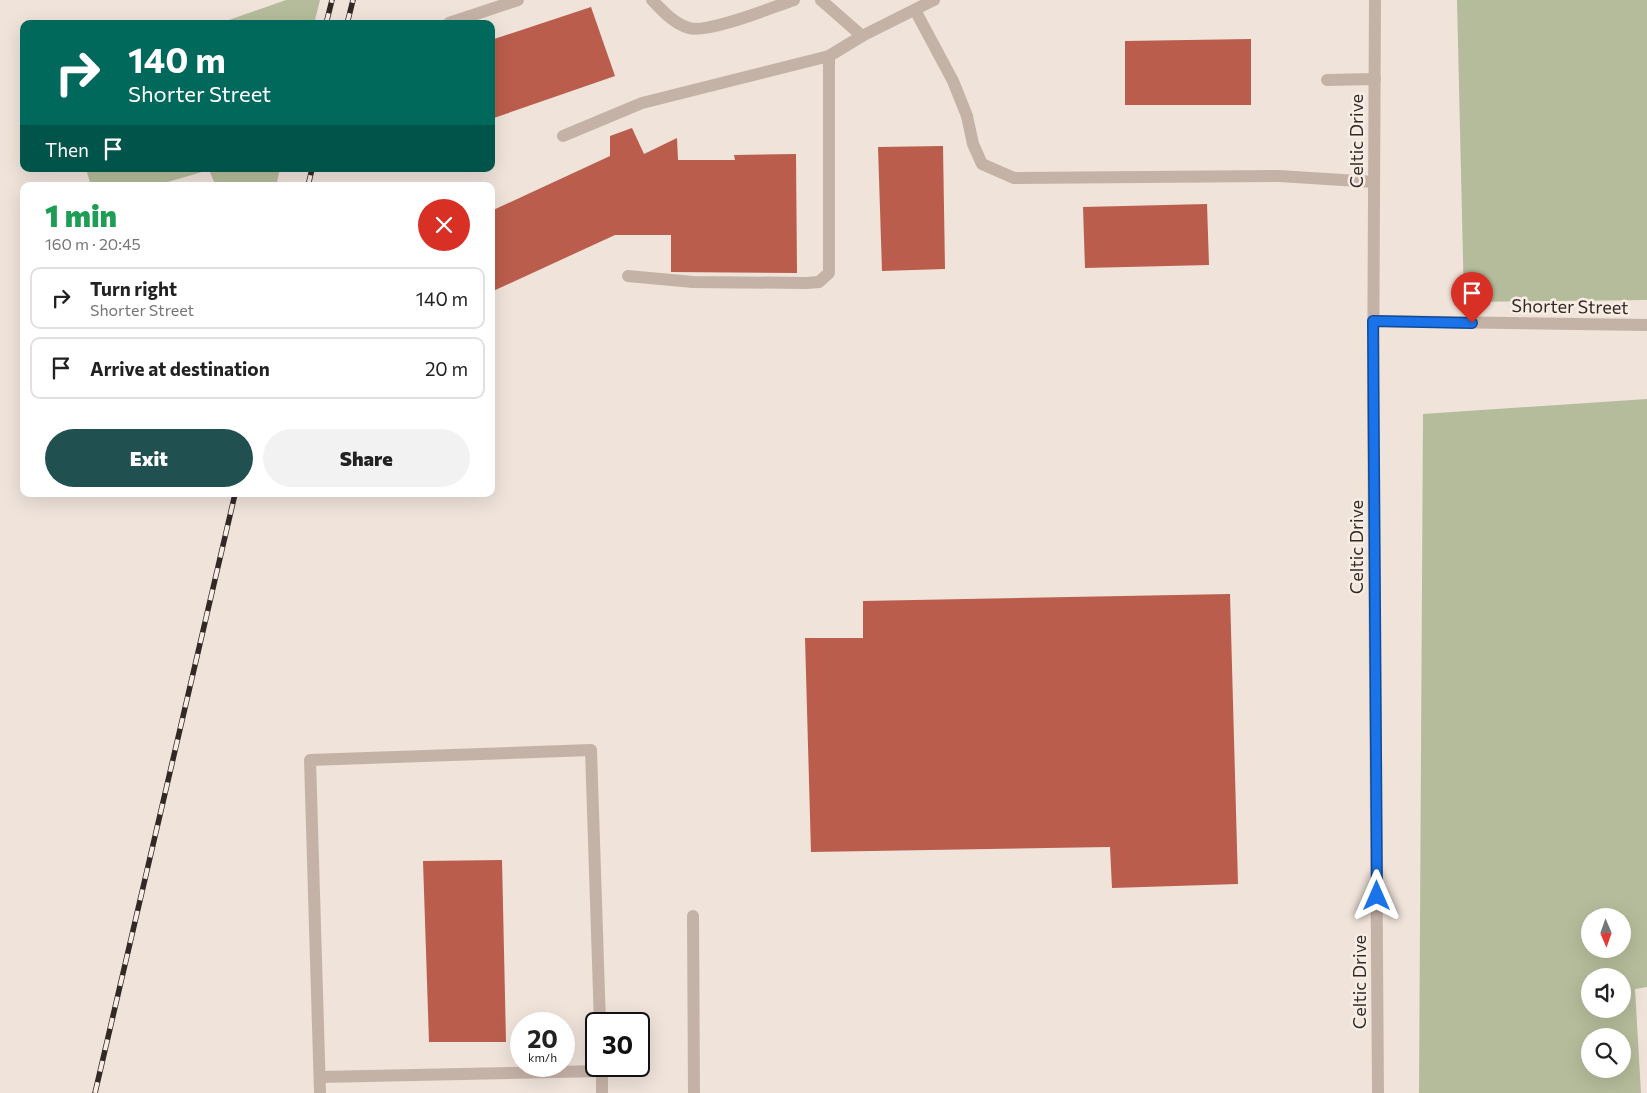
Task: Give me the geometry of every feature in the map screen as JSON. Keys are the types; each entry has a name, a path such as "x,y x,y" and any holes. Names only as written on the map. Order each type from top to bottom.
{"street":[{"path":"458,20 518,0"},
{"path":"652,0 673,21 690,29 706,29 794,0"},
{"path":"821,0 862,36"},
{"path":"563,136 642,103 829,56 862,36 934,0"},
{"name":"Celtic Drive","path":"1375,0 1373,321 1378,1093"},
{"path":"914,10 953,81 967,116 973,144 982,164 999,173 1014,178 1279,176 1374,182"},
{"path":"628,276 693,282 819,282 829,273 829,56"},
{"path":"1327,80 1375,79"},
{"name":"Shorter Street","path":"1373,321 1647,325"},
{"path":"320,1093 310,760 591,750 600,1012"},
{"path":"693,916 694,1093"},
{"path":"320,1077 585,1069"},
{"path":"602,1077 602,1093"}],"green space":[{"path":"286,0 320,0 315,20 228,20"},
{"path":"1457,0 1647,0 1647,300 1464,302"},
{"path":"87,172 202,172 168,182 90,182"},
{"path":"210,172 279,172 277,182 214,182"},
{"path":"1647,399 1647,987 1635,989 1641,1093 1419,1093 1423,414"}],"building":[{"path":"591,7 615,76 495,118 495,39"},
{"path":"1251,39 1251,105 1125,105 1125,41"},
{"path":"632,128 644,154 677,138 678,160 735,160 734,155 796,154 797,273 671,272 671,235 615,235 495,290 495,209 610,156 610,136"},
{"path":"943,146 945,269 882,271 878,147"},
{"path":"1207,204 1209,265 1085,268 1083,207"},
{"path":"1230,594 1238,884 1112,888 1110,847 811,852 805,638 863,638 863,601"},
{"path":"502,860 506,1042 429,1042 423,861"}],"railway":[{"path":"327,20 332,0"},
{"path":"348,20 353,0"},
{"path":"309,182 311,172"},
{"path":"95,1093 234,497"}],"route":[{"path":"1377,896 1373,321 1472,323"}]}
